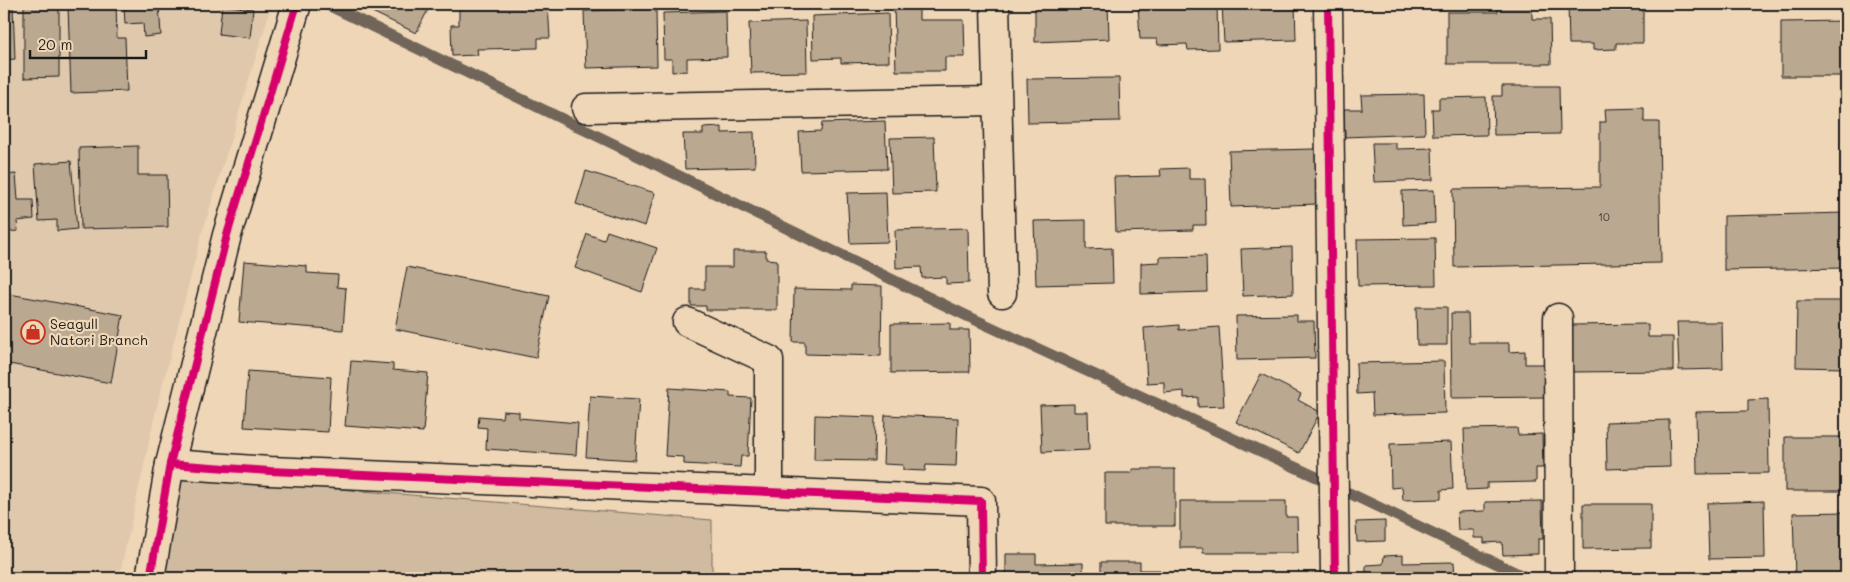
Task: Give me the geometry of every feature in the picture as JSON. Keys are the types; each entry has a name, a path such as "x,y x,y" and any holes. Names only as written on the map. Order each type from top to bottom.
{"street":[{"path":"150,578 170,464 227,235 297,4"},
{"path":"995,4 1002,293"},
{"path":"1328,4 1335,578"},
{"path":"586,108 996,101"},
{"path":"1558,318 1559,578"},
{"path":"688,322 770,360 768,492"},
{"path":"170,464 270,471 981,501 982,578"}],"shaded area":[{"path":"272,4 201,237 157,406 119,578 4,578 4,5"},
{"path":"181,476 712,520 712,578 164,578"}],"building":[{"path":"116,4 117,38 125,38 127,91 71,93 68,6"},
{"path":"159,4 161,35 144,37 143,23 125,24 124,6"},
{"path":"369,4 431,4 416,33 366,9"},
{"path":"459,4 548,4 550,38 538,38 538,48 477,49 478,55 452,56 451,25 459,25"},
{"path":"1046,4 1108,4 1109,39 1035,42 1035,6"},
{"path":"1138,4 1217,4 1218,49 1188,50 1187,44 1158,45 1157,39 1140,39"},
{"path":"1222,4 1295,4 1296,40 1224,42"},
{"path":"1498,4 1532,4 1532,19 1550,19 1551,64 1447,64 1447,12 1498,12"},
{"path":"1568,4 1643,4 1643,43 1616,43 1616,49 1593,50 1593,44 1569,44"},
{"path":"24,5 59,5 59,77 24,78"},
{"path":"222,5 253,9 250,38 219,34"},
{"path":"4,6 13,6 15,59 4,60"},
{"path":"919,6 919,20 964,20 965,57 945,57 945,71 896,71 894,7"},
{"path":"656,9 657,66 586,68 584,11"},
{"path":"726,11 727,57 687,58 687,71 672,72 672,59 664,59 663,13"},
{"path":"888,13 889,62 841,63 841,58 813,59 812,16"},
{"path":"806,21 807,72 751,73 749,23"},
{"path":"1846,21 1846,76 1781,76 1781,22"},
{"path":"1119,78 1120,121 1028,123 1027,79"},
{"path":"1502,86 1559,86 1560,134 1494,135 1493,96 1502,96"},
{"path":"1424,94 1425,134 1345,137 1344,109 1362,109 1361,95"},
{"path":"1486,97 1487,135 1433,136 1432,109 1439,109 1439,98"},
{"path":"1644,108 1644,122 1659,122 1661,263 1454,267 1453,189 1600,187 1600,122 1606,122 1605,109"},
{"path":"885,121 887,169 801,171 799,132 821,131 822,123"},
{"path":"722,127 722,133 754,132 755,167 685,169 683,134 703,134 703,128"},
{"path":"934,137 936,192 892,193 890,138"},
{"path":"1372,143 1396,143 1396,149 1432,148 1433,180 1374,182"},
{"path":"138,146 138,175 167,175 168,227 81,229 79,148"},
{"path":"1315,149 1317,204 1231,207 1229,151"},
{"path":"71,161 77,229 57,231 57,220 39,221 35,164"},
{"path":"1189,168 1189,179 1205,179 1206,225 1193,225 1193,230 1116,232 1114,177 1161,176 1160,169"},
{"path":"586,171 655,193 645,226 576,204"},
{"path":"16,174 18,200 33,200 34,219 17,221 18,231 4,232 4,175"},
{"path":"1434,190 1435,223 1403,225 1402,191"},
{"path":"886,192 888,242 850,243 847,193"},
{"path":"1846,213 1846,268 1724,270 1724,216"},
{"path":"1086,220 1086,249 1112,248 1113,283 1036,285 1034,221"},
{"path":"968,228 969,283 946,284 946,277 922,278 921,267 896,268 895,230"},
{"path":"607,231 657,248 642,292 575,268 587,234 604,240"},
{"path":"1435,238 1436,285 1358,286 1357,239"},
{"path":"1292,247 1293,294 1243,296 1241,249"},
{"path":"733,251 766,251 766,259 777,260 777,310 706,310 706,306 691,306 691,289 705,289 705,267 733,267"},
{"path":"1206,256 1207,292 1141,294 1141,263 1160,262 1160,257"},
{"path":"244,261 307,266 307,273 338,275 337,287 346,288 343,330 239,322"},
{"path":"407,267 549,296 536,358 395,329"},
{"path":"851,285 882,286 881,356 805,354 805,342 793,342 794,289 851,290"},
{"path":"4,293 123,315 111,383 4,363"},
{"path":"1797,301 1846,301 1846,368 1796,367"},
{"path":"1416,307 1447,307 1447,345 1417,345"},
{"path":"1451,313 1468,313 1469,343 1509,343 1509,352 1525,351 1525,364 1549,364 1549,397 1452,398"},
{"path":"1297,315 1297,321 1314,321 1315,358 1237,360 1236,316"},
{"path":"1677,322 1722,322 1723,369 1679,370"},
{"path":"950,323 950,330 969,330 970,372 891,373 891,324"},
{"path":"1648,324 1648,337 1673,337 1673,371 1571,372 1571,325"},
{"path":"1179,325 1179,330 1219,327 1224,406 1198,407 1198,397 1184,398 1184,391 1164,393 1164,382 1147,383 1144,328"},
{"path":"351,361 393,364 393,370 428,373 423,432 345,426"},
{"path":"1444,361 1445,413 1373,415 1372,393 1357,394 1356,363"},
{"path":"248,371 331,377 328,432 244,427"},
{"path":"1261,374 1301,394 1298,400 1320,412 1299,453 1236,422"},
{"path":"669,388 730,392 730,397 751,398 748,456 741,456 740,467 684,464 684,457 665,456"},
{"path":"590,396 639,399 635,460 586,457"},
{"path":"1768,399 1769,473 1697,474 1696,412 1748,411 1748,400"},
{"path":"1074,404 1074,412 1088,412 1089,450 1042,452 1040,405"},
{"path":"503,411 519,412 519,418 578,423 576,455 486,449 487,428 478,427 479,416 502,418"},
{"path":"815,415 875,417 874,461 814,460"},
{"path":"885,415 958,418 956,466 926,465 925,471 903,470 903,465 883,464"},
{"path":"1669,420 1670,467 1607,469 1606,422"},
{"path":"1517,428 1518,435 1542,434 1543,468 1536,468 1536,482 1487,483 1487,489 1466,490 1464,429"},
{"path":"1785,437 1846,437 1846,491 1785,491"},
{"path":"1451,442 1453,489 1441,490 1441,499 1403,500 1402,487 1391,488 1390,444"},
{"path":"1132,469 1175,469 1175,526 1105,526 1105,473 1132,473"},
{"path":"1180,501 1286,501 1286,517 1297,517 1298,553 1203,553 1203,548 1180,548"},
{"path":"1542,501 1543,539 1538,539 1538,554 1503,555 1502,542 1484,543 1484,538 1474,538 1474,530 1458,530 1457,512 1485,511 1485,502"},
{"path":"1764,501 1765,558 1709,559 1707,503"},
{"path":"1583,504 1651,504 1651,548 1583,549"},
{"path":"1846,512 1846,578 1795,578 1793,513"},
{"path":"1385,521 1385,541 1357,542 1356,522"},
{"path":"1006,554 1036,554 1036,564 1083,563 1083,578 1006,578"},
{"path":"1403,555 1403,563 1454,562 1455,578 1366,578 1366,565 1383,564 1384,556"},
{"path":"1101,562 1140,562 1140,570 1160,570 1160,578 1101,578"}],"waterway":[{"path":"326,4 965,315 1323,480"},
{"path":"1349,493 1527,578"}],"cycle path":[{"path":"150,578 170,464 227,235 297,4"},
{"path":"1328,4 1335,578"},
{"path":"170,464 270,471 981,501 982,578"}],"place":[{"name":"Seagull Natori Branch","path":"33,332"}]}
